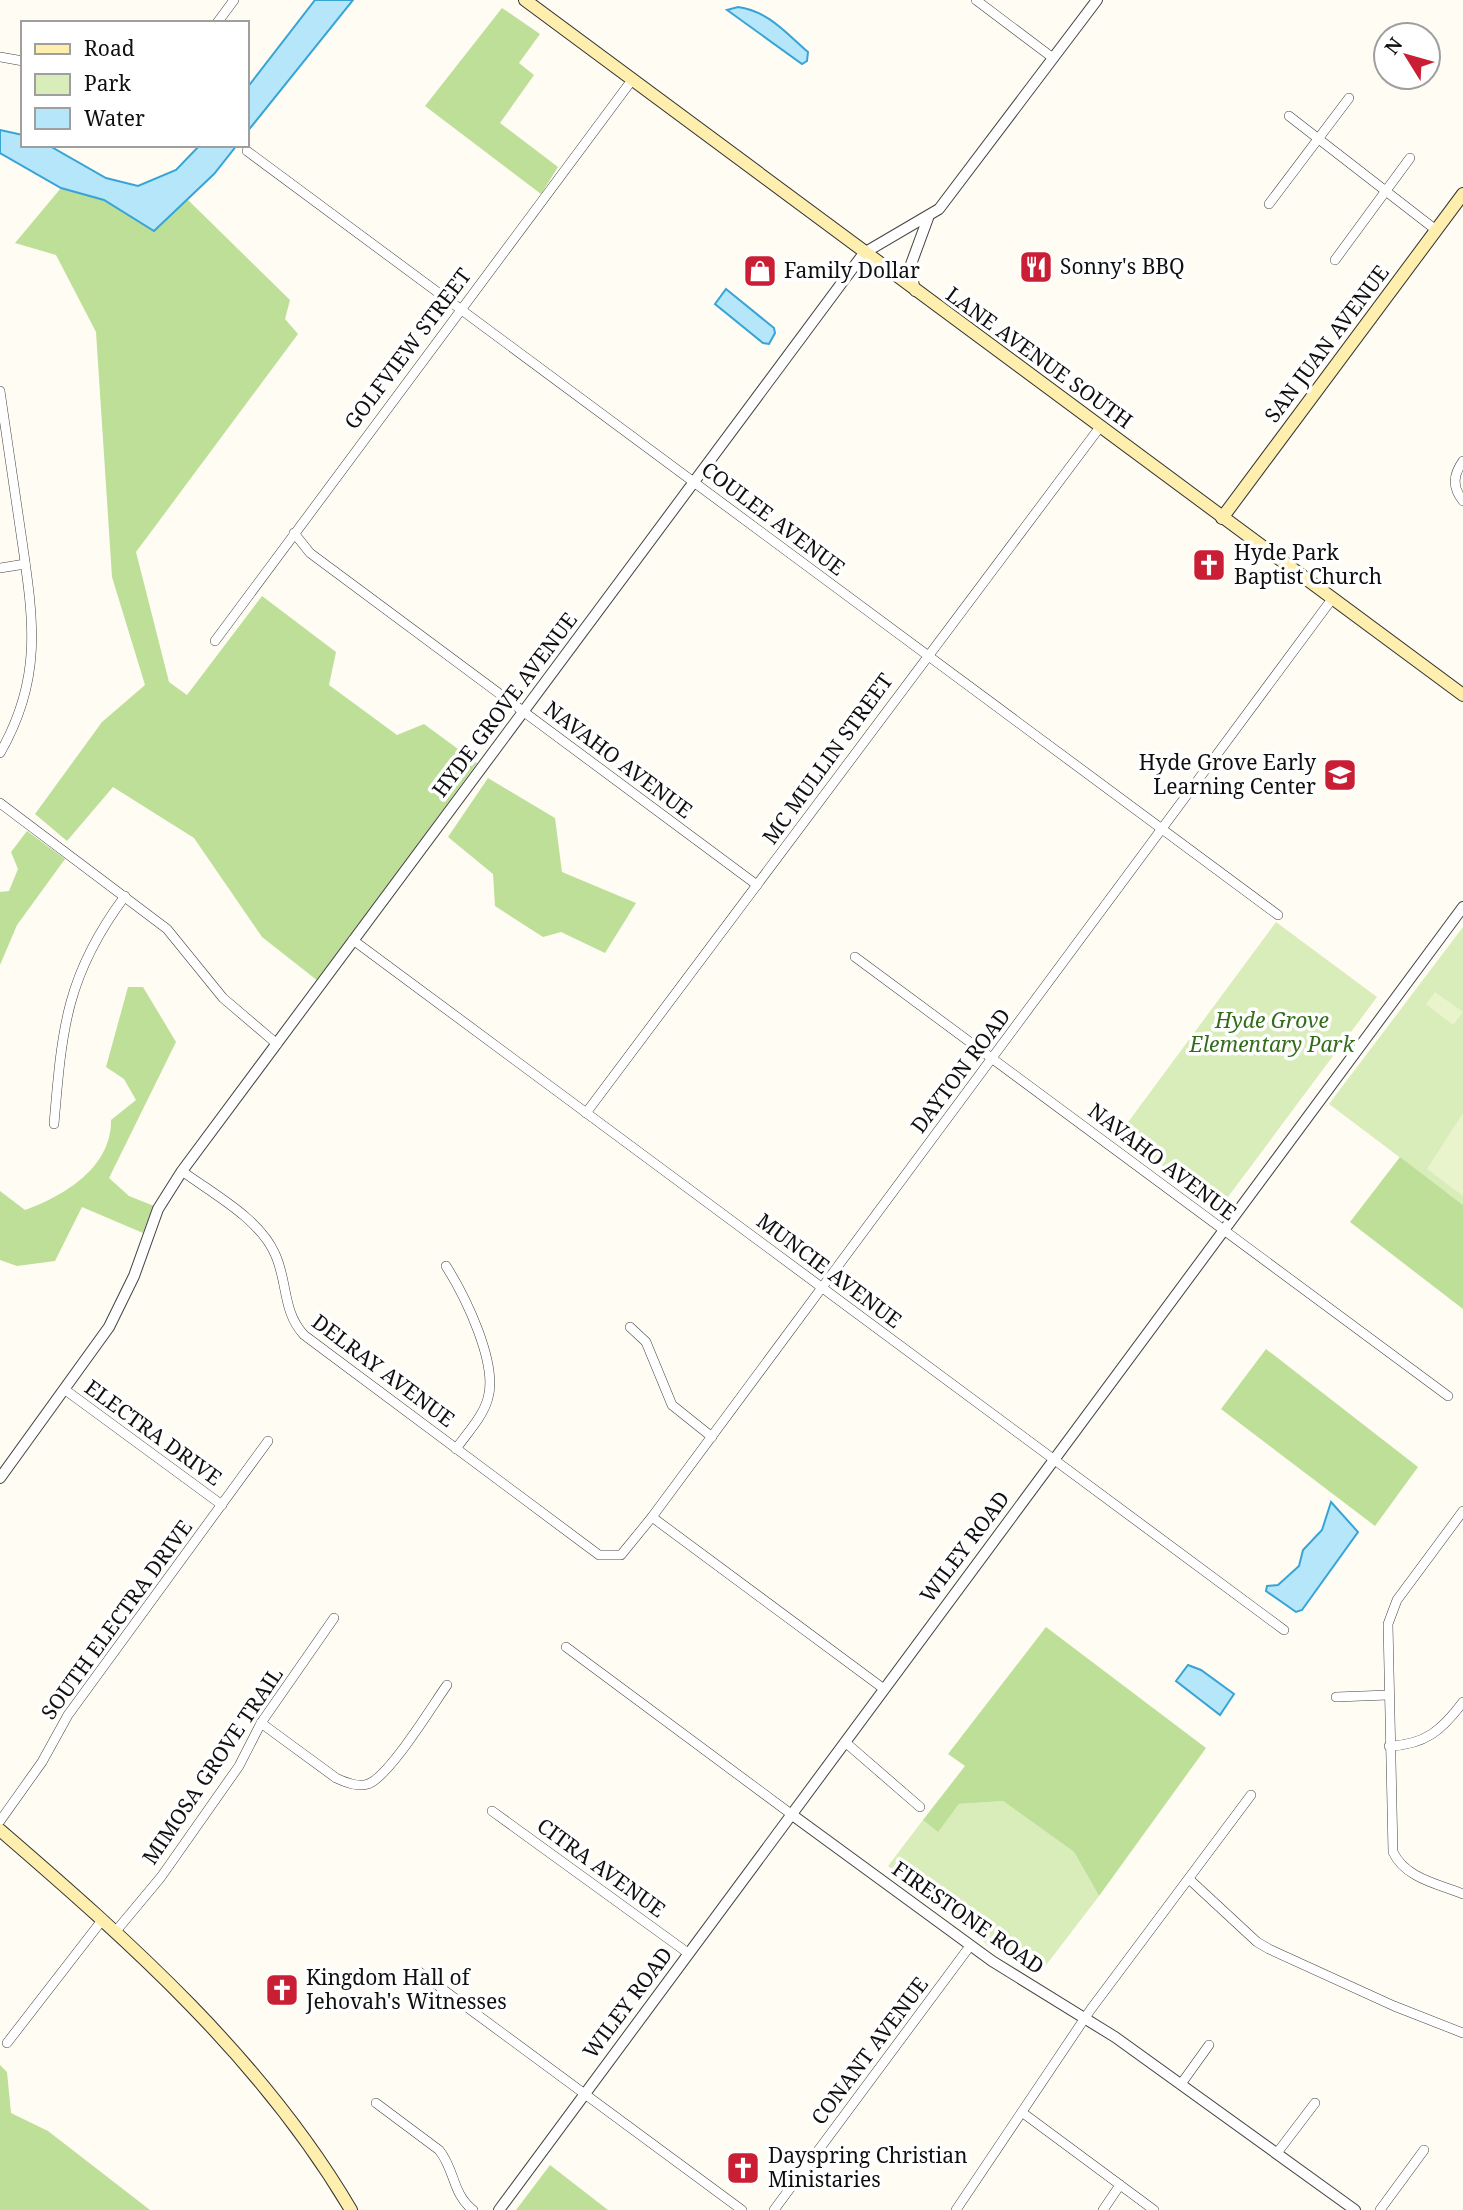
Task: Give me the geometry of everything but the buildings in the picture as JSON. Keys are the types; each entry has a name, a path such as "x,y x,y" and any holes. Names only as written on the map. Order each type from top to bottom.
{"main road":[{"name":"LANE AVENUE SOUTH","path":"525,0 1463,695"},
{"name":"SAN JUAN AVENUE","path":"1222,518 1463,194"},
{"path":"0,1830 103,1919 181,1994 240,2058 351,2210"}],"street":[{"path":"219,21 234,0"},
{"path":"976,0 1053,58"},
{"name":"HYDE GROVE AVENUE","path":"0,1478 92,1352 124,1300 158,1209 353,940 864,253 928,218 959,185 1097,0"},
{"path":"0,58 21,61"},
{"name":"GOLFVIEW STREET","path":"215,640 632,80"},
{"path":"1269,204 1349,98"},
{"path":"1289,116 1436,230"},
{"name":"COULEE AVENUE","path":"247,151 1278,915"},
{"path":"1335,260 1410,158"},
{"path":"915,291 910,267 928,218"},
{"path":"0,391 34,626 32,665 20,713 0,753"},
{"name":"MC MULLIN STREET","path":"586,1113 926,655 1100,427"},
{"path":"1463,461 1455,473 1454,484 1463,501"},
{"name":"NAVAHO AVENUE","path":"293,533 310,553 757,886"},
{"path":"0,568 25,564"},
{"name":"DAYTON ROAD","path":"614,1557 627,1549 712,1437 1332,599"},
{"path":"0,803 167,929 223,998 277,1044"},
{"path":"54,1124 61,1045 72,991 94,940 125,895"},
{"name":"WILEY ROAD","path":"499,2210 1463,908"},
{"name":"MUNCIE AVENUE","path":"353,940 1284,1630"},
{"name":"NAVAHO AVENUE","path":"855,957 1448,1396"},
{"name":"DELRAY AVENUE","path":"183,1171 263,1235 276,1256 290,1318 304,1335 599,1555 614,1557"},
{"path":"446,1266 466,1296 490,1383 484,1410 456,1449"},
{"path":"630,1327 646,1342 672,1405 712,1437"},
{"name":"ELECTRA DRIVE","path":"64,1389 222,1505"},
{"name":"SOUTH ELECTRA DRIVE","path":"0,1821 42,1762 68,1715 268,1441"},
{"path":"1463,1510 1405,1588 1391,1613 1387,1638 1391,1843 1397,1861 1413,1875 1463,1894"},
{"path":"652,1517 884,1689"},
{"name":"MIMOSA GROVE TRAIL","path":"116,1931 161,1877 239,1766 261,1723 334,1618"},
{"name":"FIRESTONE ROAD","path":"566,1647 970,1946 1087,2020 1181,2084 1355,2210"},
{"path":"261,1723 336,1778 348,1784 368,1784 384,1773 447,1685"},
{"path":"1336,1697 1388,1695"},
{"path":"1389,1746 1424,1741 1447,1724 1463,1702"},
{"path":"845,1742 920,1807"},
{"path":"956,2210 1087,2020 1091,2009 1251,1795"},
{"name":"CITRA AVENUE","path":"492,1811 688,1953"},
{"path":"1189,1879 1257,1942 1269,1949 1394,2006 1463,2033"},
{"path":"7,2043 103,1919"},
{"name":"CONANT AVENUE","path":"774,2210 970,1946"},
{"path":"418,1971 742,2210"},
{"path":"1181,2084 1209,2045"},
{"path":"376,2103 439,2150 450,2168 458,2195 473,2210"},
{"path":"1277,2153 1315,2103"},
{"path":"1023,2113 1154,2210"},
{"path":"1380,2210 1424,2150"},
{"path":"1103,2210 1120,2185"}],"green space":[{"path":"502,8 540,34 519,63 534,75 500,123 558,167 541,194 425,106"},
{"path":"61,188 104,200 154,231 187,199 290,300 285,319 298,334 136,552 169,682 187,695 262,596 336,652 329,685 397,735 424,724 477,763 318,981 262,937 194,838 113,787 67,841 35,814 102,722 145,685 112,577 96,332 56,255 15,243"},
{"path":"488,778 555,818 562,872 636,903 605,953 561,932 543,937 495,906 493,874 448,837"},
{"path":"27,831 65,859 17,925 0,965 0,892 9,891 18,869 11,852"},
{"name":"Hyde Grove Elementary Park","path":"1276,922 1377,997 1219,1209 1120,1133"},
{"path":"1463,927 1463,1205 1329,1104"},
{"path":"128,987 143,987 176,1042 109,1178 129,1196 154,1206 143,1233 82,1207 55,1261 17,1266 0,1260 0,1191 25,1210 70,1188 95,1165 103,1152 109,1137 111,1120 136,1100 124,1079 106,1067"},
{"path":"1435,992 1463,1012 1453,1025 1426,1004"},
{"path":"1463,1113 1463,1196 1427,1169"},
{"path":"1400,1157 1463,1205 1463,1309 1350,1222"},
{"path":"1266,1349 1418,1467 1375,1526 1221,1409"},
{"path":"1046,1627 1206,1748 1099,1896 1074,1852 1003,1801 959,1804 938,1832 923,1820 965,1766 948,1754"},
{"path":"1003,1801 1074,1852 1099,1896 1040,1973 987,1945 971,1929 888,1866 923,1820 938,1831 959,1804"},
{"path":"0,2065 7,2072 11,2113 48,2131 150,2210 0,2210"},
{"path":"550,2165 608,2210 516,2210"}],"water":[{"path":"315,0 353,0 248,131 248,87"},
{"path":"738,7 758,13 776,24 808,52 807,61 802,64 727,10"},
{"path":"0,130 21,135 21,147 52,147 106,178 138,186 176,170 198,147 235,147 214,174 154,231 104,200 61,188 0,153"},
{"path":"726,289 774,328 775,333 769,344 763,343 715,304"},
{"path":"1331,1502 1358,1532 1302,1610 1296,1612 1266,1591 1267,1586 1278,1585 1299,1566 1303,1550 1322,1530"},
{"path":"1188,1665 1201,1670 1234,1694 1220,1715 1176,1681"}],"place":[{"name":"Sonny's BBQ","path":"1036,267"},
{"name":"Family Dollar","path":"760,271"},
{"name":"Hyde Park Baptist Church","path":"1209,565"},
{"name":"Hyde Grove Early Learning Center","path":"1340,775"},
{"name":"Kingdom Hall of Jehovah's Witnesses","path":"282,1990"},
{"name":"Dayspring Christian Ministaries","path":"743,2168"}]}
